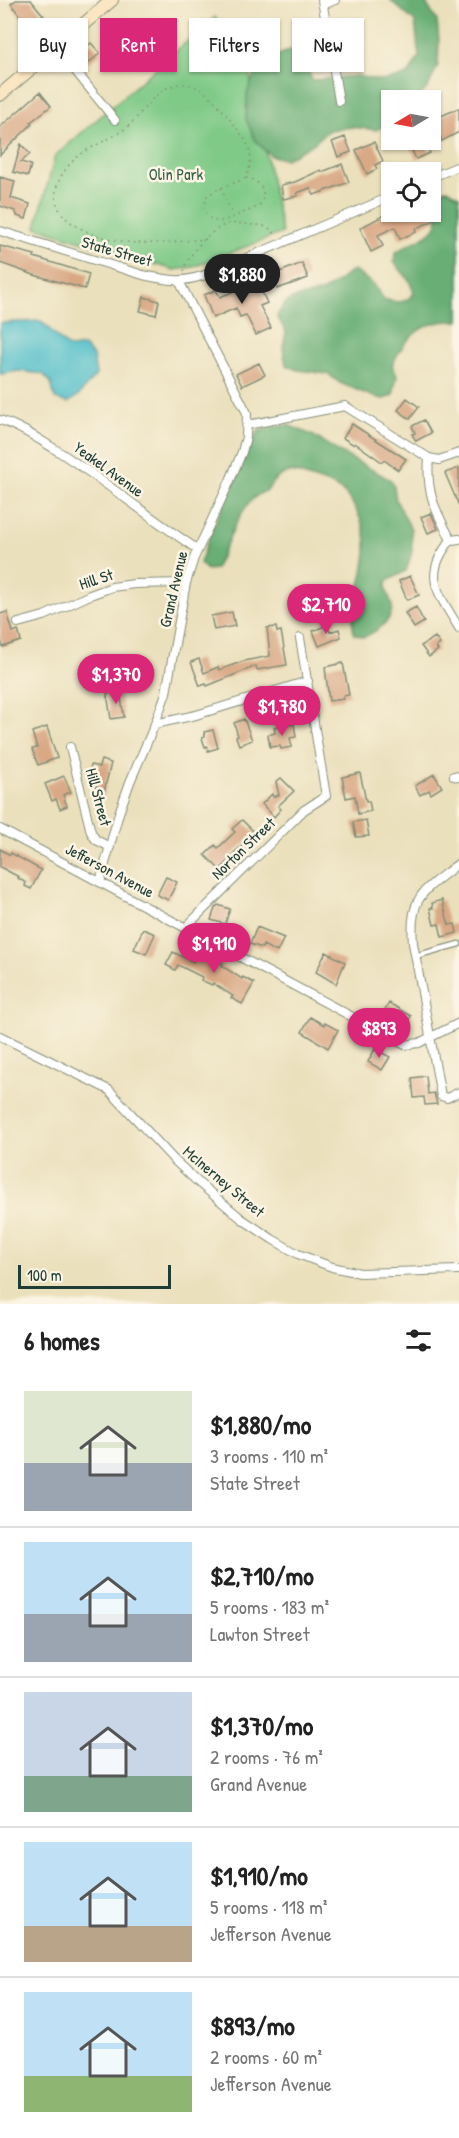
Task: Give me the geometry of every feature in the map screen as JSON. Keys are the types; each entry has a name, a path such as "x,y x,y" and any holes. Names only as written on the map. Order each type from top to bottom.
{"street":[{"path":"88,21 112,0"},
{"path":"334,0 322,3 339,101"},
{"path":"0,95 28,72"},
{"path":"76,72 115,120"},
{"path":"441,173 459,166"},
{"name":"State Street","path":"0,231 143,275 179,281 191,280 214,272 381,201"},
{"name":"Grand Avenue","path":"100,882 130,782 156,724 170,676 186,584 197,549 242,452 247,425 247,413 179,281"},
{"path":"247,425 345,406 358,412 429,459 439,460 459,453"},
{"name":"Yeakel Avenue","path":"0,420 19,428 75,462 160,525 197,549"},
{"path":"429,459 429,493 455,540 440,553 434,571 436,587 459,628"},
{"name":"Hill St","path":"18,623 44,616 112,587 134,584 186,584"},
{"path":"156,724 196,715 308,681 300,638"},
{"name":"Norton Street","path":"186,927 297,818 326,796 308,681"},
{"name":"Hill Street","path":"70,747 91,832 96,840 110,847"},
{"name":"Jefferson Avenue","path":"0,829 405,1045 412,1045 430,1038 459,1023"},
{"path":"459,863 431,885 418,899 412,914 411,925 441,1096 447,1098 459,1092"},
{"name":"McInerney Street","path":"0,1036 109,1090 174,1160 200,1184 242,1219 298,1254 332,1267 360,1273 459,1270"}],"lane":[{"path":"415,956 459,944"}],"path":[{"path":"206,239 139,243 100,235 77,226 63,217 57,208 55,197 57,188 66,169 77,158 124,129 162,91 180,84 200,88 245,140 251,155 246,178"},
{"path":"246,178 255,180 261,186 262,202 225,221 213,221 207,216 204,208 207,196 221,188 246,178"},
{"path":"221,188 234,217"},
{"path":"224,225 225,221"},
{"path":"184,272 190,255 224,225 261,225 275,234"}],"green space":[{"path":"390,0 424,0 437,21 438,65 425,90 381,90 381,128 376,130 352,127 329,130 313,144 286,159 271,156 255,140 246,119 247,94 255,72 280,72 280,54 292,49 292,72 309,72 312,80 357,76 382,81 408,75 419,57 415,22"},
{"name":"Olin Park","path":"189,40 189,72 249,72 282,233 193,267 174,270 36,227 55,156 152,72 177,72 177,50"},
{"path":"448,189 459,196 459,321 436,323 410,337 392,365 397,376 393,395 384,399 340,383 328,374 298,370 286,365 283,349 286,332 277,316 291,300 325,290 353,270 373,284 384,299 400,302 411,297 414,293 409,280 394,262 395,253 430,233 437,222 441,222 441,190"},
{"path":"288,425 312,435 391,480 396,500 411,529 412,552 406,571 387,581 386,585 392,605 390,616 379,629 364,637 354,634 353,614 365,561 364,531 351,501 339,489 325,482 289,472 280,476 267,491 258,495 242,512 215,569 207,570 200,563 210,534 257,432"}],"water":[{"path":"41,321 67,346 70,348 84,346 93,356 96,375 79,395 68,403 55,399 51,383 43,374 19,371 0,374 0,323"}],"building":[{"path":"16,0 31,0 46,18 21,18 11,4"},
{"path":"91,43 100,53 89,63 88,62 88,45"},
{"path":"40,92 51,106 31,122 32,124 0,155 0,127"},
{"path":"459,108 459,132 442,141 441,139 441,116"},
{"path":"345,137 351,152 338,157 332,142"},
{"path":"374,142 383,161 375,165 377,169 367,174 356,150"},
{"path":"21,144 30,154 21,162 31,165 28,176 13,172"},
{"path":"412,150 428,150 430,153 416,159"},
{"path":"342,164 349,182 314,195 310,188 297,193 298,196 283,199 281,185"},
{"path":"0,177 15,181 11,198 30,204 26,219 17,216 15,211 0,206"},
{"path":"381,217 381,222 431,222 400,239 395,227 378,235 383,246 371,252 360,228"},
{"path":"0,246 35,255 34,257 89,274 85,289 0,263"},
{"path":"302,263 308,278 277,289 270,274"},
{"path":"256,279 267,303 260,306 271,328 256,335 246,315 240,317 236,308 213,318 204,295 216,290 220,297"},
{"path":"144,297 159,301 156,315 140,311"},
{"path":"259,363 265,375 242,386 236,374"},
{"path":"407,398 419,407 410,419 398,410"},
{"path":"424,420 431,433 416,441 412,434 415,433 412,426"},
{"path":"352,424 406,459 398,470 343,438"},
{"path":"459,468 459,506 445,473"},
{"path":"431,513 438,529 428,533 421,517"},
{"path":"410,576 419,595 407,600 399,581"},
{"path":"416,607 424,622 414,628 405,613"},
{"path":"7,612 13,632 18,630 21,641 3,647 0,638 0,614"},
{"path":"232,612 235,626 214,630 211,616"},
{"path":"327,625 330,632 339,629 341,637 319,646 313,631"},
{"path":"276,627 277,632 281,631 287,665 257,670 256,666 207,686 206,684 200,686 191,662 199,659 204,673 218,667 219,670 244,661 270,656 267,628"},
{"path":"435,637 440,644 436,647 438,650 429,657 421,646"},
{"path":"343,663 349,695 343,696 343,699 329,701 325,667"},
{"path":"120,692 124,717 111,719 107,694"},
{"path":"244,719 252,740 239,745 234,723"},
{"path":"294,724 296,737 290,738 292,747 281,749 280,746 270,747 268,735 275,733 274,727"},
{"path":"47,727 57,758 38,765 32,749 37,748 32,732"},
{"path":"213,730 218,748 208,751 202,738 205,737 204,732"},
{"path":"101,760 111,763 102,800 93,798 98,780 88,778 91,765 99,767"},
{"path":"360,773 366,801 369,801 371,811 358,814 355,796 346,798 342,777"},
{"path":"434,774 442,787 431,794 429,790 420,795 415,786"},
{"path":"64,776 71,792 63,795 67,806 60,809 56,799 52,801 45,784"},
{"path":"281,778 294,791 278,806 281,809 274,817 262,804 272,794 273,797 279,795 276,782"},
{"path":"242,820 256,834 228,858 230,860 220,870 205,855 215,845 218,848 235,832 232,829"},
{"path":"366,820 369,836 356,837 353,822"},
{"path":"0,849 41,870 31,889 25,886 26,883 19,877 0,867"},
{"path":"166,877 177,882 168,900 157,895"},
{"path":"442,900 449,925 455,924 457,933 442,937 439,924 434,925 430,908 433,908 432,903"},
{"path":"218,905 230,909 225,924 211,920"},
{"path":"257,927 284,938 277,952 263,945 262,948 250,944"},
{"path":"143,929 155,934 146,954 134,949"},
{"path":"199,950 223,964 222,966 242,979 243,977 254,983 242,1004 213,983 212,985 201,980 202,977 178,965 175,970 166,965 173,952 193,962"},
{"path":"326,952 345,962 336,984 316,972"},
{"path":"389,1003 411,1016 405,1027 391,1019 390,1022 381,1017"},
{"path":"310,1017 338,1030 328,1048 302,1032"},
{"path":"375,1049 390,1057 382,1070 368,1062"},
{"path":"426,1076 428,1094 434,1093 437,1104 425,1105 424,1097 414,1098 412,1078"}]}
